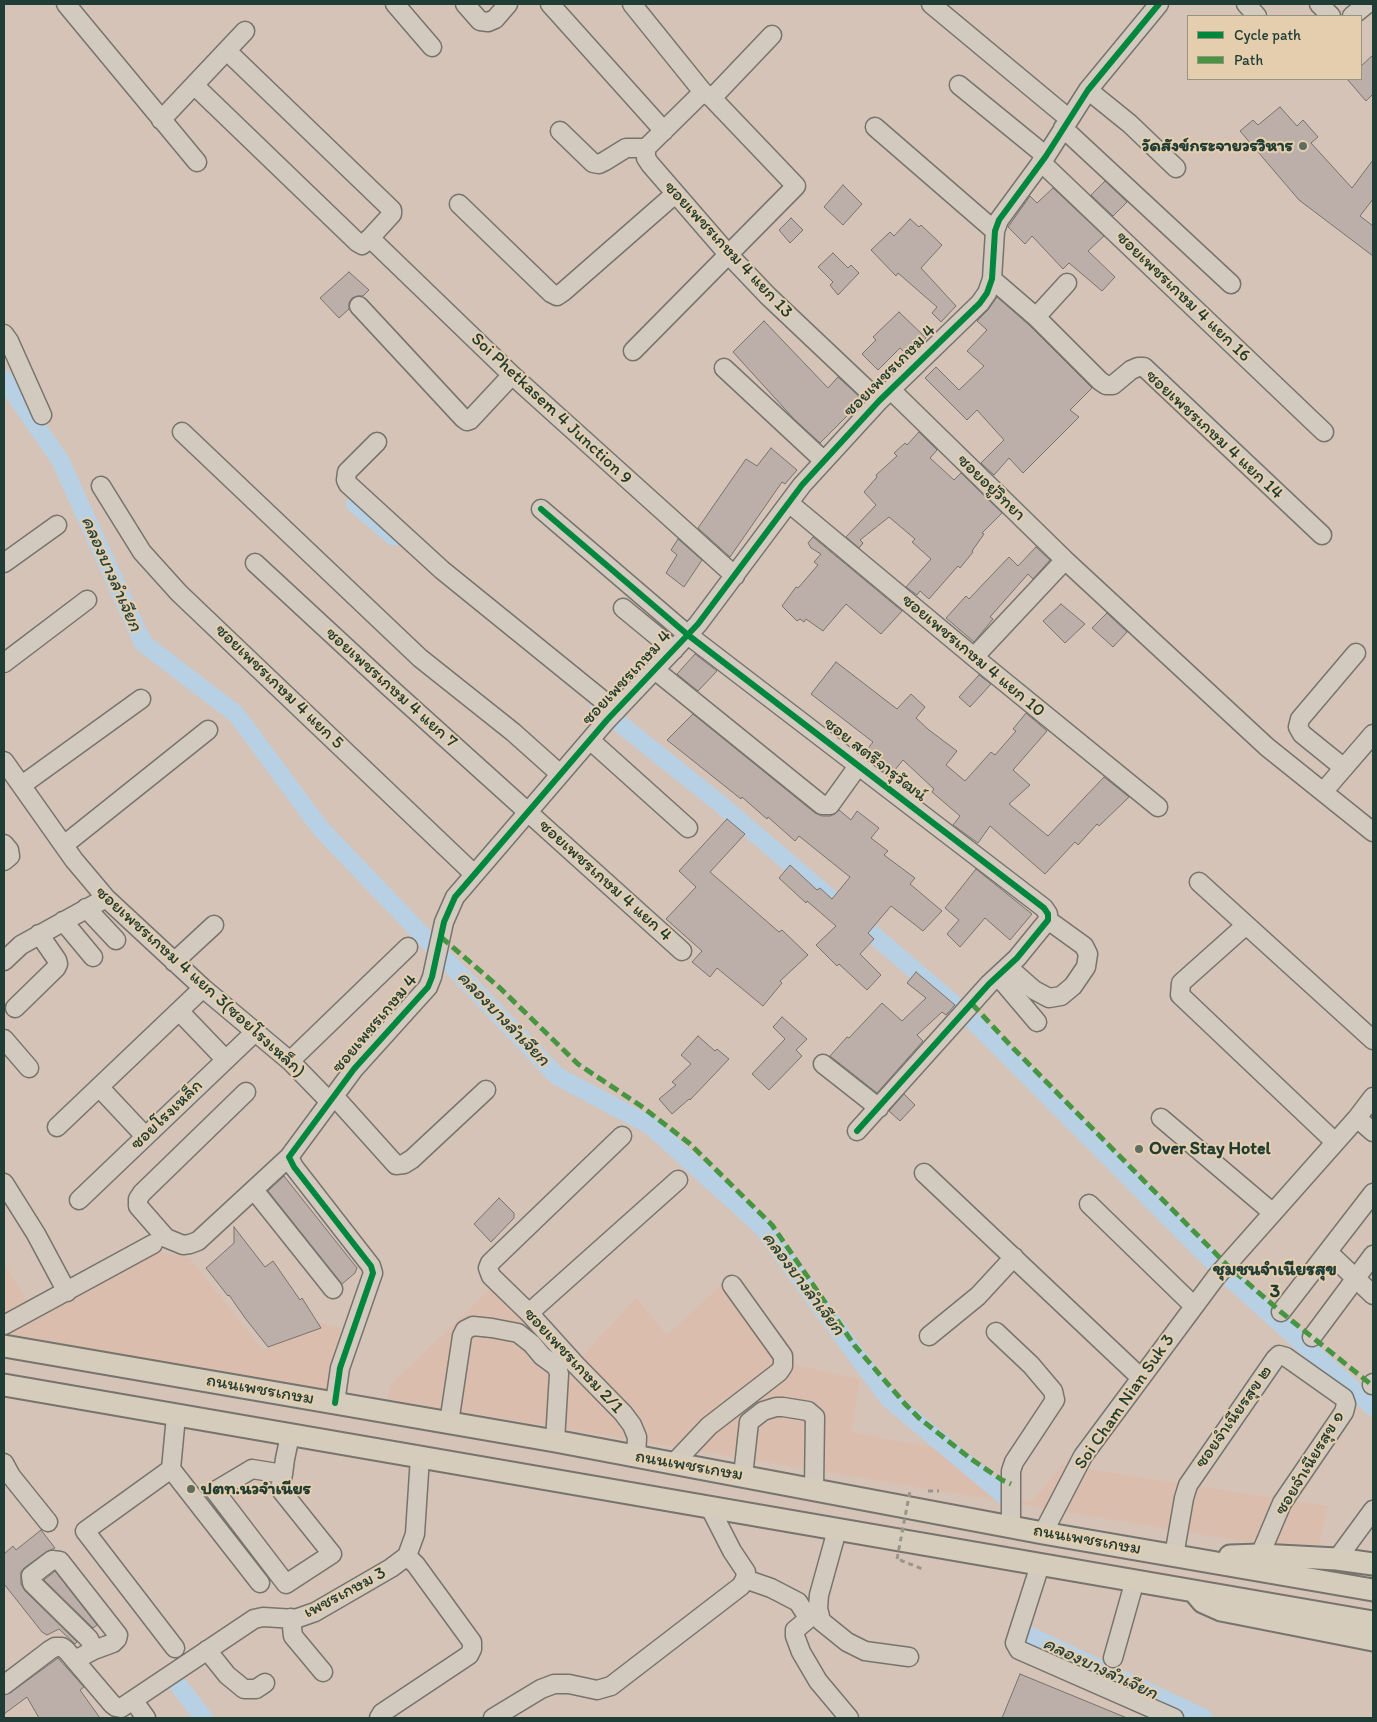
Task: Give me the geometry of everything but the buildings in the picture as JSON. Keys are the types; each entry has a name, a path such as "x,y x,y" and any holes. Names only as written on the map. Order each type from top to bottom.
{"main road":[{"name":"ถนนเพชรเกษม","path":"4,1346 555,1441 1043,1533 1371,1589"},
{"name":"ถนนเพชรเกษม","path":"4,1385 1368,1621"},
{"path":"1179,1557 1260,1555 1337,1558 1373,1564"},
{"path":"1194,1590 1203,1602 1221,1610 1373,1640"}],"street":[{"path":"66,4 196,162"},
{"path":"395,4 432,47"},
{"path":"465,4 480,21 488,22 495,19 508,4"},
{"path":"550,4 664,131"},
{"path":"632,4 708,95 796,186 633,351"},
{"path":"931,4 1066,123 1231,284"},
{"name":"ซอยเพชรเกษม 4","path":"246,1092 138,1199 138,1206 166,1238 183,1245 198,1242 289,1157 354,1069 428,987 447,911 455,897 612,714 688,635 789,503 824,461 885,395 980,303 987,293 992,279 995,231 999,220 1044,159 1088,90 1159,4"},
{"path":"1246,4 1256,15"},
{"path":"1319,4 1329,15"},
{"path":"1353,15 1367,4"},
{"path":"161,120 245,30"},
{"path":"560,131 593,163 605,162 626,148 646,148 708,95 772,35"},
{"path":"194,85 356,242 362,245 370,238 392,214 392,210 227,51"},
{"name":"ซอยเพชรเกษม 4 แยก 16","path":"959,85 1044,159 1324,432"},
{"path":"1088,90 1130,124 1176,168"},
{"path":"875,126 995,231"},
{"name":"ซอยเพชรเกษม 4 แยก 13","path":"646,148 646,158 650,164 728,254 768,296 885,395"},
{"path":"459,204 551,293 557,296 676,194"},
{"name":"Soi Phetkasem 4 Junction 9","path":"370,238 512,375 735,576"},
{"name":"ซอยเพชรเกษม 4 แยก 14","path":"992,279 1036,317 1106,386 1113,385 1132,370 1144,367 1322,534"},
{"path":"1036,317 1068,284"},
{"path":"359,306 467,421 512,375"},
{"path":"4,334 9,340 42,415"},
{"path":"724,368 824,461"},
{"name":"ซอยอยู่วิทยา","path":"885,395 1267,748 1373,832"},
{"path":"182,432 420,658 513,732 560,774"},
{"path":"377,442 347,472 346,480 348,484 442,570 612,714"},
{"name":"ซอยเพชรเกษม 4 แยก 5","path":"101,486 142,552 179,593 474,874"},
{"name":"ซอยเพชรเกษม 4 แยก 10","path":"789,503 1158,807"},
{"name":"ซอย สตรีจารุวัฒน์","path":"541,509 688,635 1046,914 1084,946 1088,954 1086,967 1073,986 1061,996 1050,998 1003,971"},
{"path":"4,563 57,525"},
{"path":"974,657 1064,560"},
{"name":"ซอยเพชรเกษม 4 แยก 7","path":"255,563 528,812"},
{"path":"4,663 87,600"},
{"path":"623,608 674,650"},
{"path":"1344,768 1302,734 1298,727 1300,719 1356,653"},
{"path":"655,670 822,805 830,804 858,766"},
{"path":"22,785 141,699"},
{"path":"64,845 208,730"},
{"path":"1323,792 1373,734"},
{"path":"590,740 688,828"},
{"name":"ซอยเพชรเกษม 4 แยก 3(ซอยโรงเหล็ก)","path":"4,761 64,845 106,898 203,988 332,1099 396,1165 404,1164 412,1159 486,1090"},
{"name":"ซอยเพชรเกษม 4 แยก 4","path":"528,812 682,951"},
{"path":"4,844 9,850 10,856 4,861"},
{"path":"1199,882 1373,1040"},
{"path":"4,961 21,945 106,898"},
{"path":"86,908 116,940"},
{"path":"857,1131 954,1023 1003,971 1018,958 1046,914"},
{"path":"64,921 92,957"},
{"path":"174,962 214,925"},
{"path":"1246,925 1181,983 1180,995 1335,1142"},
{"path":"15,1008 58,964 39,934"},
{"path":"290,1061 408,947"},
{"path":"1003,971 1037,1022"},
{"path":"57,1127 203,988"},
{"path":"178,1011 225,1059"},
{"name":"ซอยโรงเหล็ก","path":"79,1200 255,1032"},
{"path":"4,1039 29,1068"},
{"path":"823,1064 879,1108"},
{"path":"99,1087 146,1136"},
{"name":"Soi Cham Nian Suk 3","path":"1043,1533 1083,1456 1194,1306 1220,1272 1357,1118 1373,1097"},
{"path":"1160,1118 1273,1213"},
{"path":"1357,1118 1373,1132"},
{"name":"ซอยเพชรเกษม 2/1","path":"622,1136 490,1263 488,1268 491,1276 529,1313 623,1413 637,1437 636,1456"},
{"path":"289,1157 371,1266 373,1273 340,1368 335,1403"},
{"path":"924,1173 1141,1378"},
{"path":"529,1313 678,1180"},
{"path":"4,1183 36,1234 67,1292"},
{"path":"254,1190 333,1289"},
{"path":"1281,1312 1373,1193"},
{"path":"1089,1204 1194,1306"},
{"path":"4,1325 153,1244"},
{"path":"1328,1252 1373,1295"},
{"path":"1312,1337 1373,1255"},
{"path":"929,1336 978,1296 1014,1257"},
{"path":"674,1463 708,1426 779,1372 783,1366 783,1356 732,1285"},
{"path":"449,1423 462,1336 465,1330 473,1326 518,1333 532,1344 542,1356 557,1367 559,1374 555,1441"},
{"path":"996,1332 1031,1365 1053,1390 1055,1400 1014,1462 1011,1471 1011,1527"},
{"name":"ซอยจำเนียรสุข ๒","path":"1179,1557 1184,1498 1188,1485 1279,1355 1286,1357 1344,1398"},
{"name":"ซอยจำเนียรสุข ๑","path":"1260,1555 1287,1494 1344,1412 1346,1404 1344,1398"},
{"path":"743,1476 749,1422 763,1411 776,1406 808,1411 815,1417 814,1489"},
{"path":"176,1416 171,1469 260,1583"},
{"path":"283,1474 252,1469 215,1491 286,1584 332,1554 280,1489 283,1474 290,1435"},
{"path":"378,1718 382,1713 469,1655 472,1649 472,1642 416,1565 407,1556 415,1534 420,1457"},
{"path":"171,1469 85,1532 174,1648"},
{"path":"6,1473 48,1522"},
{"path":"493,1718 554,1684 569,1684 597,1690 611,1686 740,1586 745,1579 746,1572 732,1551 710,1508"},
{"path":"1337,1558 1373,1510"},
{"path":"836,1530 819,1595 818,1608 821,1620 847,1642 865,1651 909,1657"},
{"name":"เพชรเกษม 3","path":"75,1660 116,1707 121,1708 254,1619 263,1617 291,1618 315,1612 391,1568 407,1556"},
{"path":"4,1686 55,1647 62,1647 75,1660 117,1640 118,1635 60,1561 52,1560 32,1576 32,1584 89,1639 94,1650"},
{"path":"1040,1565 1015,1643 1019,1650 1174,1718"},
{"path":"745,1579 771,1588 798,1602 808,1620 795,1630 795,1636 801,1652 818,1681 849,1718"},
{"path":"1113,1658 1135,1580"},
{"path":"291,1618 293,1636 323,1672"},
{"path":"207,1650 235,1684 244,1689 256,1689 265,1683"},
{"path":"133,1700 146,1718"}],"path":[{"path":"910,1491 897,1559 925,1570"}],"shaded area":[{"path":"153,1251 189,1258 264,1351 304,1319 341,1328 328,1393 4,1333 4,1261 33,1313"},
{"path":"732,1275 797,1365 860,1379 851,1432 941,1449 993,1495 1032,1502 1062,1465 1328,1506 1317,1554 387,1399 392,1383 491,1288 571,1368 636,1298 667,1335"}],"waterway":[{"name":"คลองบางลำเจียก","path":"4,379 60,460 143,643 236,714 321,829 557,1076 651,1126 761,1226 888,1398 1007,1498"},
{"path":"355,504 394,537"},
{"path":"599,707 718,802 966,1014 1221,1270 1373,1407"},
{"name":"คลองบางลำเจียก","path":"1024,1633 1204,1718"},
{"path":"179,1686 204,1718"}],"marked path":[{"path":"441,937 500,988 578,1064 641,1106 689,1143 772,1225 855,1346 906,1405 919,1418 971,1459 1011,1484"},
{"path":"972,1004 1227,1265 1281,1312 1373,1386"}],"cycle path":[{"path":"335,1403 340,1368 373,1273 371,1266 294,1167 289,1157 354,1069 428,987 444,922 455,897 607,720 698,624 802,485 879,401 980,303 987,293 992,279 995,231 999,220 1046,156 1088,90 1159,4"},
{"path":"541,509 688,635 1044,908 1048,914 1048,920 1017,958 989,984 857,1131"}],"place":[{"name":"วัดสังข์กระจายวรวิหาร","path":"1303,146"},
{"name":"Over Stay Hotel","path":"1139,1149"},
{"name":"ปตท.นวจำเนียร","path":"191,1489"}],"district":[{"name":"ชุมชนจำเนียรสุข 3","path":"1275,1281"}]}
